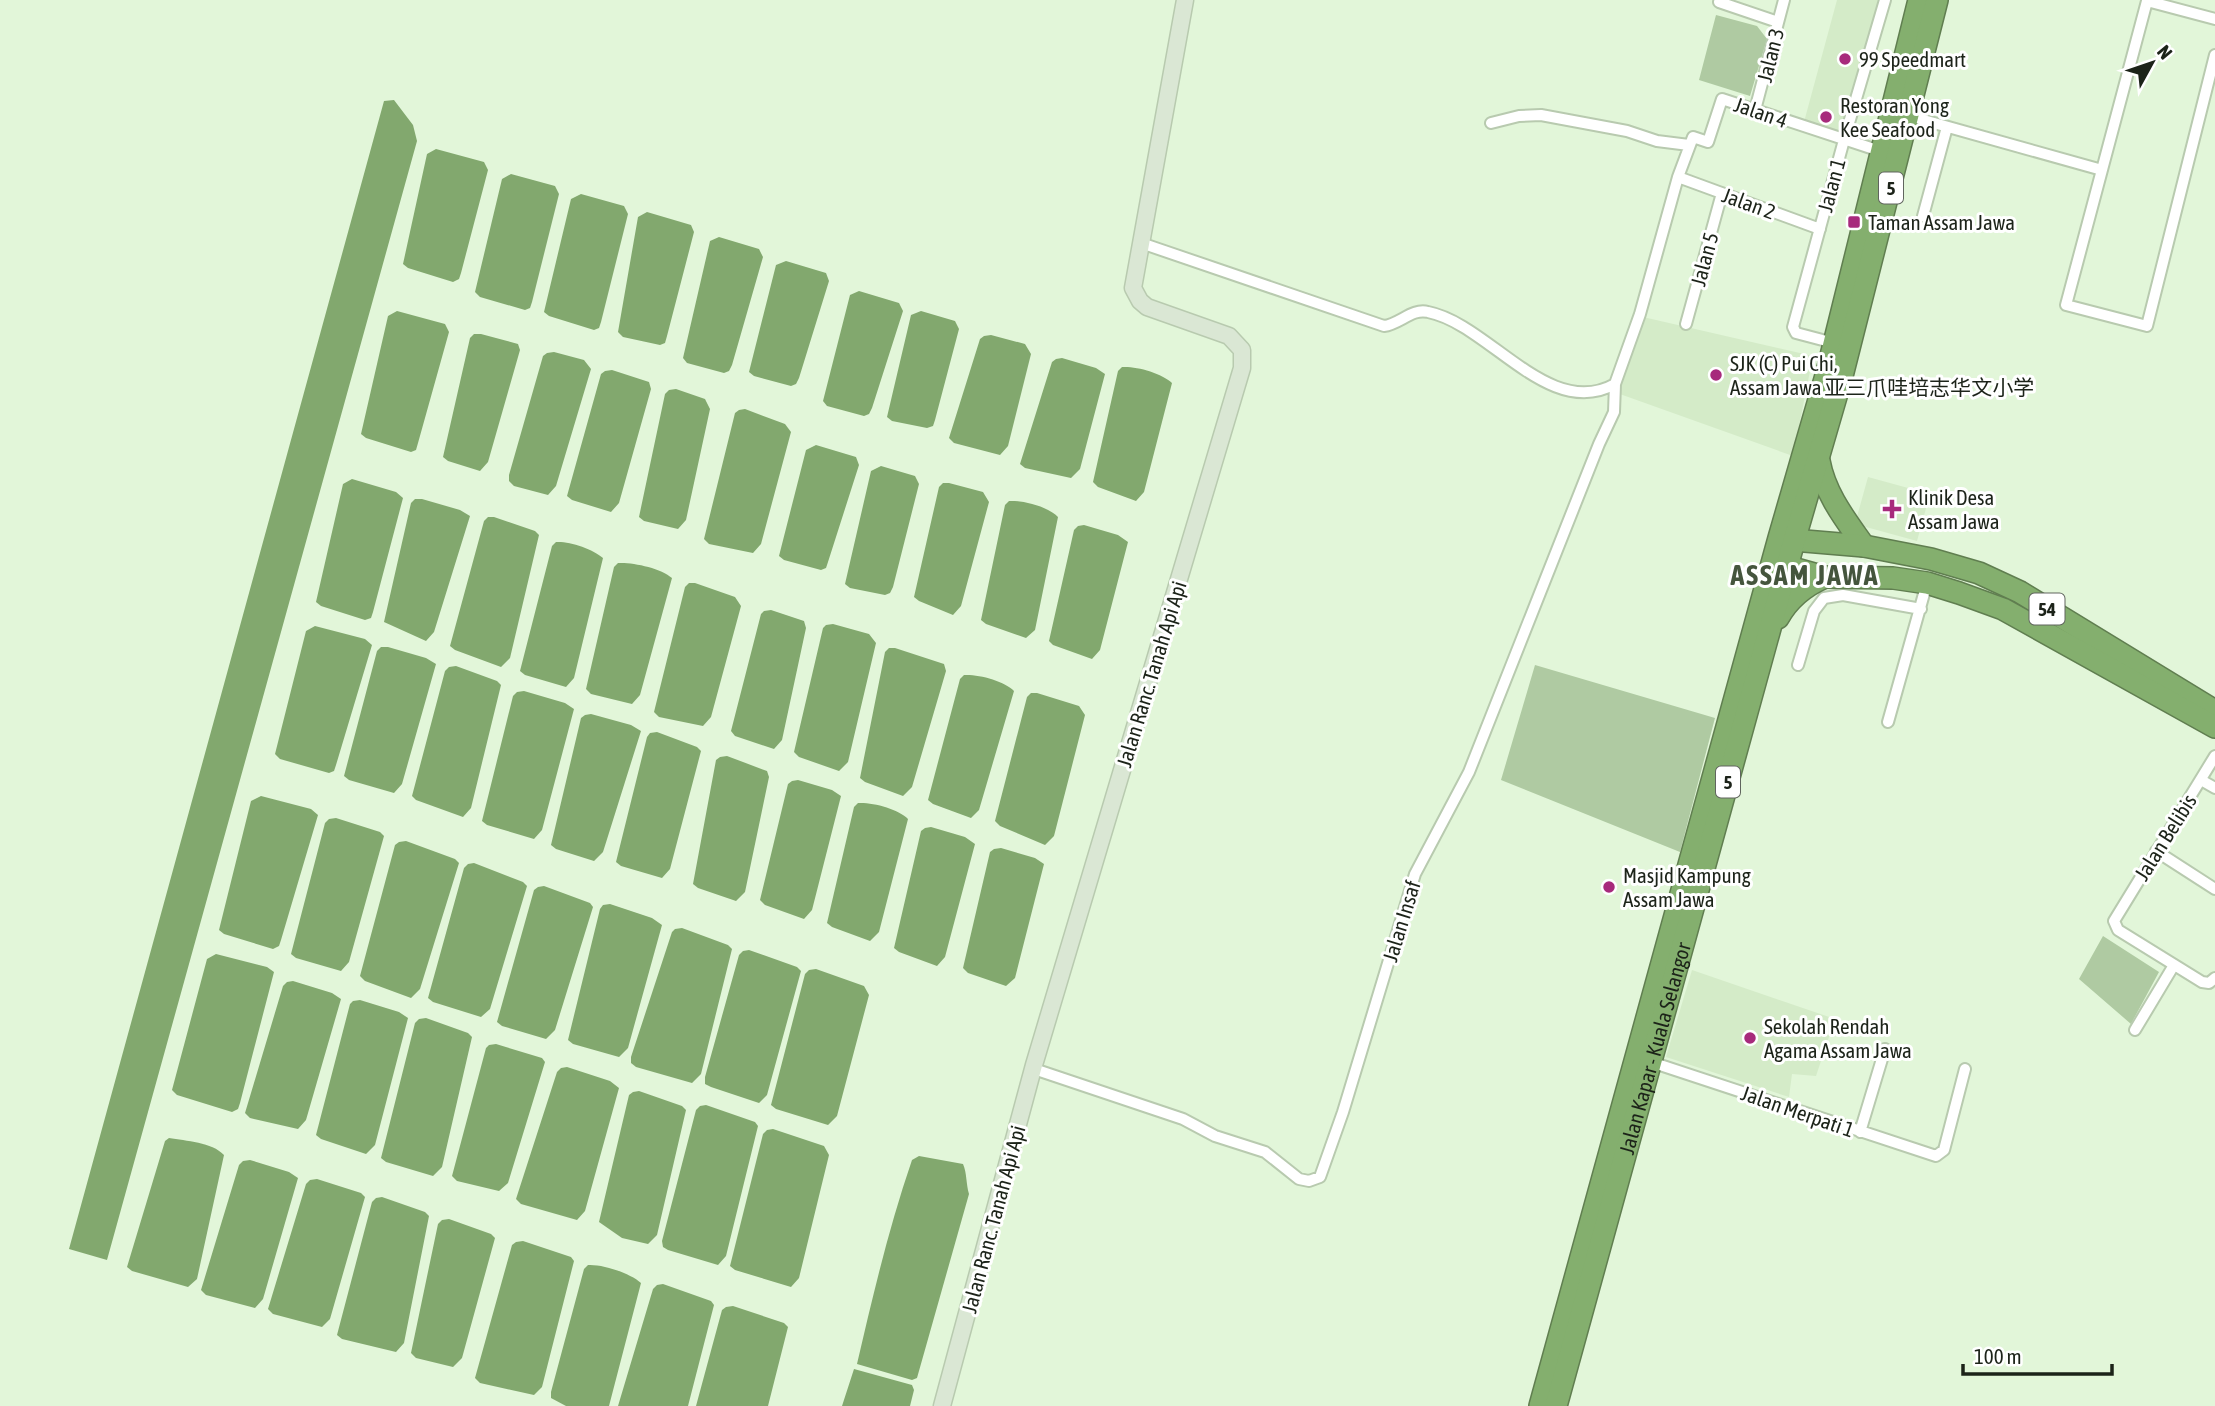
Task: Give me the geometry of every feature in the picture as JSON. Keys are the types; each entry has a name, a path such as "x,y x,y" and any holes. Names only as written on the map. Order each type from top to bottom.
{"highway":[{"name":"5","path":"1790,536 1808,442 1919,0"},
{"name":"5","path":"1790,536 1819,459 1937,0"},
{"path":"1819,459 1823,482 1841,514 1864,546"},
{"name":"54","path":"1790,536 1864,546 1957,565 1999,581 2215,711"},
{"name":"Jalan Kapar - Kuala Selangor","path":"1540,1406 1777,568 1790,536"},
{"name":"54","path":"1777,568 1825,577 1893,578 1927,583 2003,609 2215,727"},
{"name":"Jalan Kapar - Kuala Selangor","path":"1556,1406 1769,635 1777,568"},
{"path":"1769,635 1793,597 1810,583 1825,577"}],"street":[{"name":"Jalan Ranc. Tanah Api Api","path":"942,1406 1034,1069 1242,368 1241,350 1229,336 1147,307 1133,288 1185,0"},
{"name":"Jalan 3","path":"1755,110 1784,0"},
{"name":"Jalan 1","path":"1834,343 1796,333 1793,327 1885,0"},
{"path":"2215,19 2147,1 2066,305 2147,326 2215,55"},
{"path":"1718,2 1778,22"},
{"name":"Jalan 4","path":"1689,145 1693,137 1708,142 1722,99 1880,152"},
{"path":"1141,243 1384,326 1396,324 1409,314 1419,311 1444,317 1475,333 1541,380 1564,389 1599,391 1615,384 1640,314 1689,145 1657,141 1627,131 1541,115 1519,116 1491,123"},
{"path":"1909,116 2102,170"},
{"path":"1923,216 1947,127"},
{"name":"Jalan 2","path":"1678,177 1819,229"},
{"name":"Jalan 5","path":"1686,324 1722,193"},
{"name":"Jalan Insaf","path":"1034,1069 1183,1119 1231,1142 1254,1147 1265,1152 1299,1179 1309,1181 1320,1177 1343,1112 1415,874 1469,772 1512,669 1599,444 1609,426 1614,412 1615,384"},
{"path":"1888,722 1927,583"},
{"path":"1798,665 1814,611 1824,598 1843,594 1921,609"},
{"name":"Jalan Belibis","path":"2174,965 2119,930 2115,925 2116,918 2215,756"},
{"path":"2201,780 2215,788"},
{"path":"2156,851 2215,889"},
{"path":"2135,1030 2174,965 2206,983 2215,978"},
{"path":"1860,1132 1885,1049"},
{"name":"Jalan Merpati 1","path":"1651,1062 1932,1156 1939,1155 1944,1150 1965,1069"}],"shaded area":[{"path":"1837,0 1880,0 1842,134 1804,122"},
{"path":"1716,15 1757,26 1767,39 1750,96 1699,80"},
{"path":"394,100 413,125 417,141 107,1260 69,1249 384,101"},
{"path":"436,149 484,162 488,170 461,273 459,279 453,282 403,264 427,154"},
{"path":"511,174 555,186 559,194 532,302 530,308 525,310 480,297 475,292 502,179"},
{"path":"581,194 624,206 628,214 601,322 599,328 594,330 544,312 571,199"},
{"path":"647,212 691,225 694,232 665,343 660,345 623,337 618,332 638,217"},
{"path":"719,237 759,249 763,257 732,365 729,371 724,373 687,363 683,358 710,241"},
{"path":"786,261 826,273 829,281 799,378 796,384 791,386 754,376 749,372 776,265"},
{"path":"859,291 899,303 903,311 872,408 869,414 864,416 827,406 823,401 850,295"},
{"path":"397,311 445,324 449,332 416,450 411,452 361,434 388,316"},
{"path":"921,311 955,321 959,329 935,420 933,426 927,428 892,421 887,417 911,315"},
{"name":"SJK (C) Pui Chi, Assam Jawa 亚三爪哇培志华文小学","path":"1643,317 1813,356 1793,456 1617,393"},
{"path":"474,334 518,344 520,350 488,462 480,471 443,457 470,338"},
{"path":"991,335 1025,344 1031,354 1008,446 1000,455 954,443 949,438 980,339"},
{"path":"554,352 584,360 591,369 556,486 548,495 514,486 509,481 509,475 543,356"},
{"path":"1062,358 1096,368 1105,374 1080,469 1071,478 1025,468 1020,464 1052,362"},
{"path":"1122,367 1148,371 1172,383 1144,492 1136,501 1098,487 1093,482 1118,371"},
{"path":"612,370 649,382 651,389 619,503 611,512 567,496 601,374"},
{"path":"676,389 705,399 710,409 686,520 678,529 644,521 639,517 665,394"},
{"path":"745,409 785,424 791,432 761,544 753,553 709,544 704,539 735,413"},
{"path":"816,445 856,457 859,465 826,568 821,570 784,560 779,556 806,450"},
{"path":"881,466 915,476 919,484 893,587 890,593 885,595 850,588 845,584 871,471"},
{"name":"Klinik Desa Assam Jawa","path":"1868,477 1930,494 1917,541 1855,524"},
{"path":"352,479 396,492 403,498 373,612 371,618 365,620 316,602 343,484"},
{"path":"943,483 983,492 989,502 961,606 953,615 914,597 939,487"},
{"path":"415,499 460,510 470,516 434,632 426,641 384,622 411,503"},
{"path":"1009,501 1035,505 1058,517 1035,630 1026,638 981,620 1005,505"},
{"path":"488,517 535,531 539,535 510,658 501,667 450,646 484,521"},
{"path":"1084,525 1118,535 1128,542 1100,650 1092,659 1053,645 1049,641 1074,530"},
{"path":"556,542 581,546 603,558 574,678 566,687 525,675 520,671 552,546"},
{"path":"618,563 646,566 672,578 640,695 632,704 591,694 586,689 614,567"},
{"path":"689,583 735,597 741,606 711,717 703,726 659,717 654,712 685,587"},
{"path":"771,610 804,621 806,628 782,740 774,749 735,736 731,731 761,614"},
{"path":"833,624 869,634 876,643 848,762 839,771 799,757 794,752 823,628"},
{"path":"315,626 365,639 372,645 334,771 329,773 280,759 275,754 306,631"},
{"path":"381,647 426,658 436,664 402,784 394,793 349,780 344,776 377,651"},
{"path":"889,648 944,664 946,671 912,787 903,796 860,778 885,652"},
{"path":"1535,665 1715,718 1680,852 1501,780"},
{"path":"456,666 497,681 501,685 471,808 463,817 416,800 412,796 445,671"},
{"path":"964,675 991,679 1014,691 979,810 971,818 928,800 960,679"},
{"path":"524,691 565,703 574,709 542,830 534,839 487,825 482,821 513,696"},
{"path":"1031,693 1079,706 1085,715 1054,836 1045,845 1000,826 995,821 1027,697"},
{"path":"591,714 631,725 641,731 603,852 594,861 551,845 581,718"},
{"path":"657,732 701,751 670,869 662,878 621,866 616,862 647,737 650,733"},
{"path":"727,756 767,771 769,777 745,892 736,901 693,884 716,760"},
{"path":"798,780 832,790 841,796 812,910 804,919 765,905 760,900 788,784"},
{"path":"261,796 311,809 318,815 279,946 273,949 224,934 219,930 251,801"},
{"path":"858,803 885,807 908,819 879,932 870,941 827,923 854,807"},
{"path":"336,818 380,832 384,836 349,962 341,971 296,958 291,954 325,823"},
{"path":"931,827 965,837 975,844 945,957 937,966 894,948 921,831"},
{"path":"406,841 455,859 459,863 420,989 411,998 365,981 360,976 395,845"},
{"path":"1001,848 1035,858 1044,864 1015,978 1006,986 968,973 963,968 990,852"},
{"path":"474,863 527,886 490,1009 481,1017 428,998 464,868"},
{"path":"544,886 590,903 593,907 555,1030 546,1039 502,1026 497,1022 534,890"},
{"path":"610,904 652,918 662,925 628,1048 619,1057 573,1044 568,1040 600,909 603,905"},
{"path":"682,928 728,945 732,949 701,1074 692,1083 636,1067 631,1063 672,932"},
{"path":"2103,936 2159,972 2131,1024 2079,979"},
{"path":"749,950 797,967 801,971 767,1095 759,1103 705,1084 739,955"},
{"path":"216,954 267,967 274,972 240,1103 238,1109 232,1112 177,1095 172,1090 207,959"},
{"path":"816,969 864,986 869,995 837,1116 828,1125 776,1109 771,1105 805,974"},
{"name":"Sekolah Rendah Agama Assam Jawa","path":"1692,970 1835,1019 1816,1076 1792,1074 1789,1097 1666,1057"},
{"path":"293,981 332,993 341,999 306,1120 298,1129 250,1118 245,1113 283,986"},
{"path":"360,1000 399,1012 408,1018 375,1145 366,1154 316,1135 350,1004"},
{"path":"426,1018 468,1033 472,1037 442,1167 433,1176 386,1162 381,1158 415,1023"},
{"path":"496,1044 542,1058 545,1062 508,1183 499,1191 457,1181 452,1176 486,1048"},
{"path":"567,1067 610,1081 619,1088 585,1211 577,1220 521,1204 516,1199 557,1072"},
{"path":"639,1091 682,1106 686,1110 657,1235 648,1244 622,1238 599,1222 629,1095"},
{"path":"706,1105 755,1122 758,1126 726,1256 718,1265 668,1250 663,1247 662,1241 696,1110"},
{"path":"773,1129 824,1146 829,1155 799,1278 791,1287 735,1270 730,1266 763,1134"},
{"path":"169,1138 206,1145 224,1155 197,1279 188,1287 132,1271 127,1267 165,1141"},
{"path":"919,1156 963,1164 969,1194 917,1378 912,1380 857,1364 896,1210 912,1160"},
{"path":"250,1160 289,1172 298,1178 263,1299 255,1308 206,1295 201,1290 239,1165"},
{"path":"317,1179 361,1193 365,1197 330,1319 322,1327 273,1314 268,1309 306,1184"},
{"path":"382,1197 425,1212 429,1216 404,1343 396,1352 342,1339 337,1335 372,1202"},
{"path":"449,1219 491,1234 495,1238 462,1358 453,1367 416,1358 411,1353 438,1224"},
{"path":"523,1241 571,1257 574,1261 542,1387 534,1395 480,1383 475,1378 512,1245"},
{"path":"588,1265 616,1270 641,1283 609,1406 566,1406 551,1398 551,1392 584,1269"},
{"path":"663,1284 711,1301 714,1305 688,1406 618,1406 653,1289"},
{"path":"733,1306 784,1323 788,1327 768,1406 696,1406 722,1310"},
{"path":"854,1369 912,1385 914,1390 910,1406 842,1406"}],"place":[{"name":"99 Speedmart","path":"1845,59"},
{"name":"Restoran Yong Kee Seafood","path":"1826,117"},
{"name":"Taman Assam Jawa","path":"1854,222"},
{"name":"SJK (C) Pui Chi, Assam Jawa 亚三爪哇培志华文小学","path":"1716,375"},
{"name":"Klinik Desa Assam Jawa","path":"1892,509"},
{"name":"Masjid Kampung Assam Jawa","path":"1609,887"},
{"name":"Sekolah Rendah Agama Assam Jawa","path":"1750,1038"}],"district":[{"name":"ASSAM JAWA","path":"1805,575"}]}
